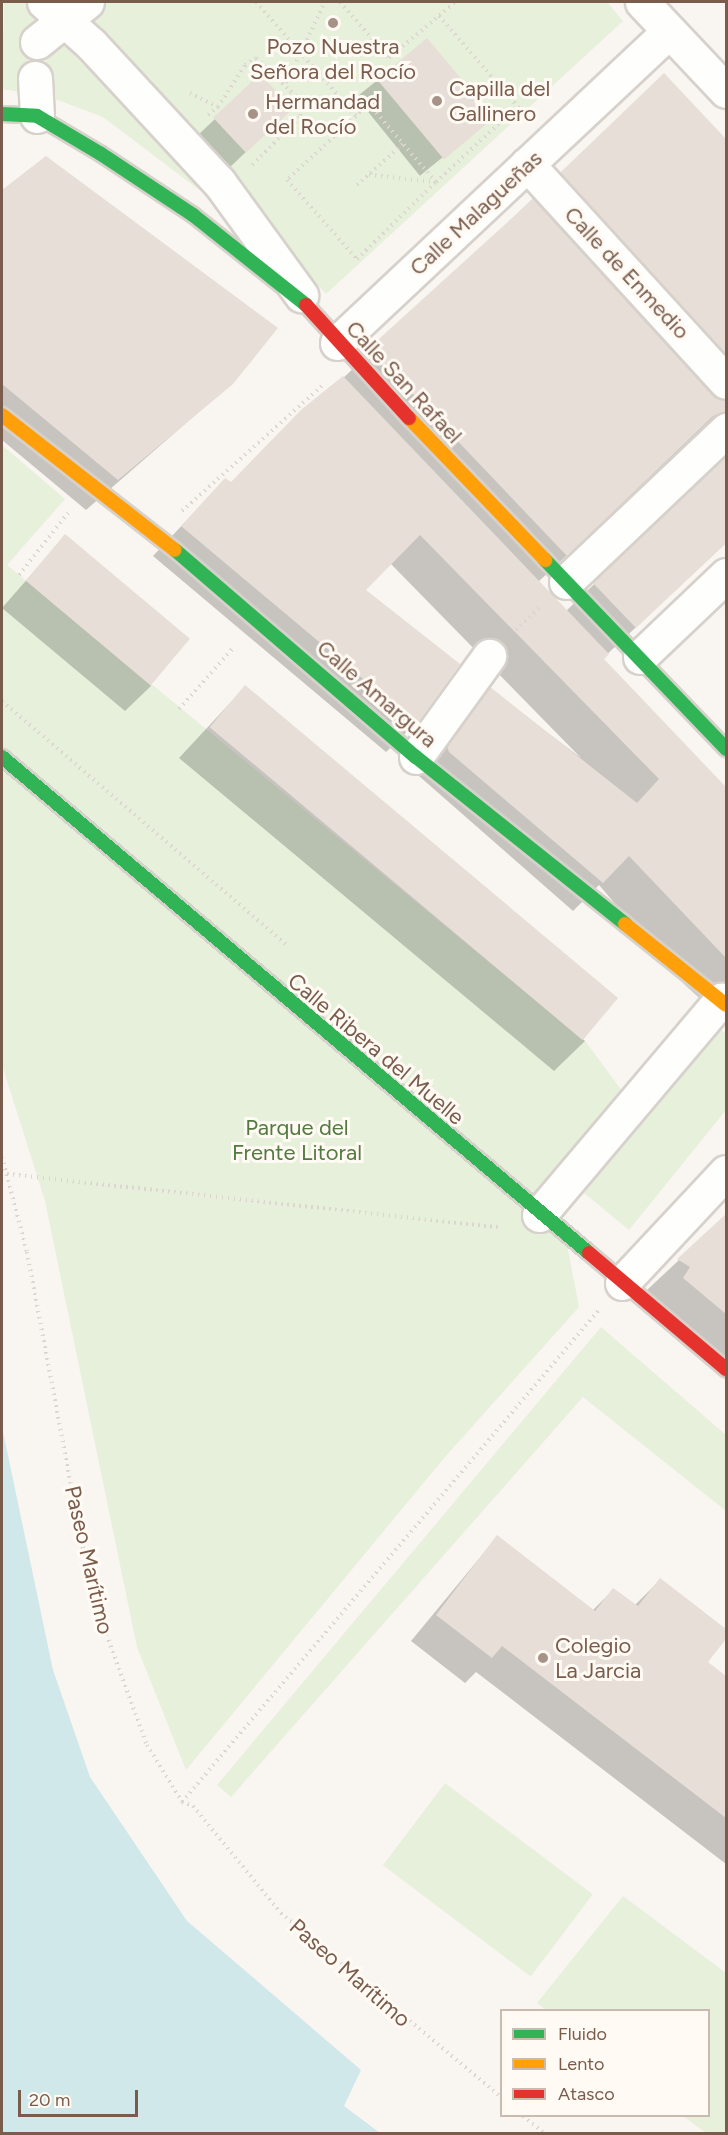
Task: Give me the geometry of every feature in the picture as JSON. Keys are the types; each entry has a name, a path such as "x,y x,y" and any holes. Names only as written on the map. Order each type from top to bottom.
{"street":[{"path":"642,2 667,33 726,91"},
{"path":"37,42 65,8 219,182 312,310"},
{"name":"Calle Malagueñas","path":"337,343 667,33"},
{"path":"35,78 38,116"},
{"name":"Calle San Rafael","path":"2,114 38,116 193,215 312,310 337,343 557,591 640,657 726,749"},
{"name":"Calle de Enmedio","path":"538,154 726,382"},
{"name":"Calle Amargura","path":"2,415 259,620 417,757 724,1003"},
{"path":"557,591 726,430"},
{"path":"640,657 726,575"},
{"path":"417,757 489,656"},
{"name":"Calle Ribera del Muelle","path":"2,757 539,1215 726,1369"},
{"path":"539,1215 724,1003"},
{"path":"622,1283 726,1172"}],"path":[{"path":"256,2 356,116"},
{"path":"286,83 325,2"},
{"path":"340,2 389,58 455,2"},
{"path":"439,16 518,106 538,154"},
{"path":"211,127 203,119 218,107 244,65 256,58 286,83 302,102 300,117 249,168 242,160"},
{"path":"184,90 218,107"},
{"path":"436,182 368,103 287,180 357,259 518,106"},
{"path":"357,185 403,144"},
{"path":"369,175 436,182"},
{"path":"214,482 330,378"},
{"path":"18,575 90,486"},
{"path":"489,656 557,591"},
{"path":"179,709 259,620"},
{"path":"2,701 293,950"},
{"name":"Paseo Marítimo","path":"2,1157 52,1377 92,1595 119,1681 147,1745 182,1802 193,1806 280,1913 500,2097"},
{"path":"7,1174 506,1227"},
{"path":"182,1802 622,1283"},
{"path":"525,2117 545,2133"}],"green space":[{"path":"4,2 35,2 207,176 198,189 103,117 47,96 2,89"},
{"path":"61,2 607,2 623,21 326,294"},
{"name":"Parque del Frente Litoral","path":"2,445 65,499 7,565 586,1042 622,1091 554,1177 579,1307 445,1457 186,1770 137,1647 45,1201 2,1065"},
{"path":"717,1027 726,1034 726,1110 629,1230 584,1193"},
{"path":"601,1327 726,1435 726,1511 583,1397 231,1797 217,1785"},
{"path":"445,1783 593,1894 531,1977 383,1865"},
{"path":"623,1896 726,1973 726,2133 706,2133 684,2117 710,2117 710,2009 545,2009 537,2003"}],"water":[{"path":"2,1427 53,1670 90,1777 187,1921 361,2070 344,2106 380,2133 2,2133"}],"building":[{"name":"Capilla del Gallinero","path":"427,38 494,118 444,159 377,80"},
{"path":"664,73 726,139 726,355 560,173"},
{"name":"Hermandad del Rocío","path":"260,74 293,109 246,153 213,118"},
{"path":"46,156 278,328 233,384 118,480 2,384 2,190"},
{"path":"533,199 712,395 726,400 726,412 713,416 567,556 369,348"},
{"path":"343,376 609,654 604,659 726,787 726,958 629,856 603,883 449,752 447,746 490,687 637,803 659,779 420,535 366,590 460,664 417,724 181,526 225,478 231,482 302,409"},
{"path":"726,455 726,543 636,628 593,583"},
{"path":"65,534 190,639 151,686 26,581"},
{"path":"245,685 618,998 583,1040 210,727"},
{"path":"726,1214 726,1314 683,1278 690,1267 677,1259"},
{"path":"497,1535 595,1611 613,1588 638,1606 660,1578 726,1629 726,1639 708,1662 726,1676 726,1818 502,1646 492,1658 436,1615"}],"traffic: fast":[{"path":"2,114 37,116 101,154 193,215 306,305"},
{"path":"175,550 416,757 625,924"},
{"path":"545,560 726,749"},
{"path":"2,757 589,1253"}],"traffic: slow":[{"path":"2,415 175,550"},
{"path":"409,418 545,560"},
{"path":"625,924 726,1005"}],"traffic: jam":[{"path":"306,305 409,418"},
{"path":"589,1253 726,1369"}],"place":[{"name":"Pozo Nuestra Señora del Rocío","path":"333,23"},
{"name":"Capilla del Gallinero","path":"437,101"},
{"name":"Hermandad del Rocío","path":"253,114"},
{"name":"Colegio La Jarcia","path":"543,1658"}]}
